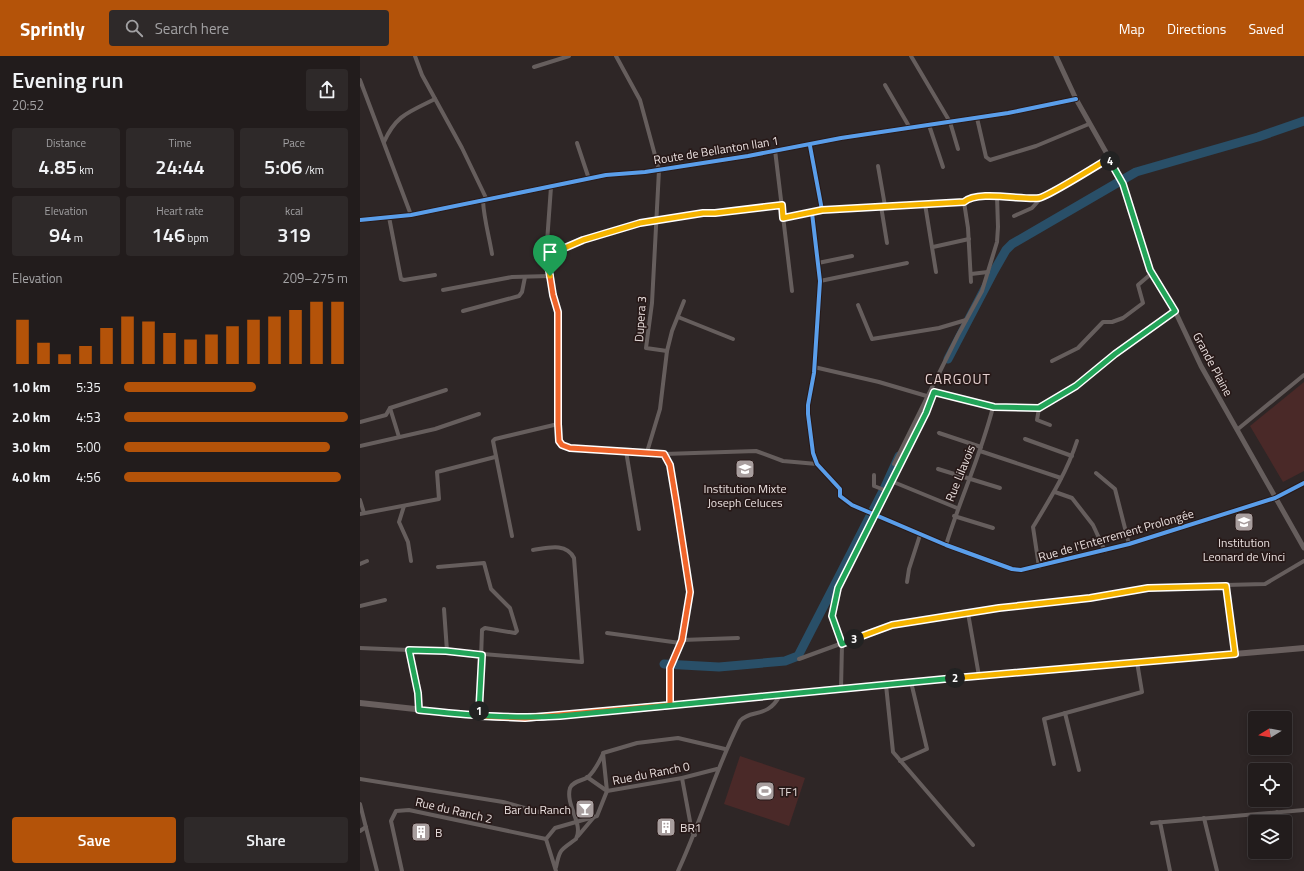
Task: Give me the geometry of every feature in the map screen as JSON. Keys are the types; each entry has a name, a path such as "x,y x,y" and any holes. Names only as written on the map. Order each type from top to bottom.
{"main road":[{"path":"360,702 479,716 525,718 911,682 1304,648"}],"street":[{"path":"415,56 422,75 462,148 485,200 484,216 489,233 492,254"},
{"path":"534,68 569,56"},
{"name":"Dupera 3","path":"616,56 640,100 658,170 657,220 652,303 646,348 667,351"},
{"path":"911,56 950,122 958,149"},
{"path":"1014,216 1032,208 1041,198 1108,159 1076,99 1056,56"},
{"path":"360,80 411,215"},
{"path":"885,86 910,128"},
{"path":"384,142 390,128 397,120 435,99"},
{"name":"Route de Bellanton Ilan 1","path":"360,220 411,215 589,179 658,170 748,156 775,150 810,146 841,138 929,126 1076,99"},
{"path":"977,118 986,157 990,160 1036,146 1089,124"},
{"path":"929,126 943,167"},
{"path":"577,143 589,179"},
{"path":"810,146 822,210"},
{"path":"775,150 792,291"},
{"name":"Grande Plaine","path":"1108,159 1120,177 1152,274 1175,311 1201,366 1304,548"},
{"path":"878,166 887,242"},
{"path":"551,187 546,256 553,295 558,312 558,424 559,441 562,445 581,449 664,454 756,451 783,461 817,464"},
{"path":"783,218 822,210 964,202 968,198 997,196 1041,198"},
{"path":"840,689 842,644 832,616 838,588 871,515 891,482 966,320 982,291 988,272 998,226 997,196"},
{"path":"964,202 969,239 971,282"},
{"path":"925,204 936,272"},
{"path":"546,256 604,233 640,223 703,213 715,213 782,205"},
{"name":"Rue de l'Enterrement Prolongée","path":"812,213 820,281 814,367 808,414 813,453 817,464 840,489 840,496 852,505 871,515 920,535 1012,569 1021,570 1129,544 1275,498 1304,482"},
{"path":"389,217 401,279 404,280 435,276"},
{"path":"933,247 969,239"},
{"path":"818,263 852,256"},
{"path":"820,281 907,263"},
{"path":"971,274 988,272"},
{"path":"1052,361 1078,348 1103,322 1112,322 1123,318 1143,303 1138,285 1152,274"},
{"path":"443,290 512,277 550,276"},
{"path":"463,310 519,296 522,292 525,277"},
{"path":"647,452 660,409 667,351 684,301"},
{"path":"858,305 872,339 939,328 966,320"},
{"path":"930,398 934,392 994,407 1039,408 1076,386 1121,349 1175,311"},
{"path":"678,317 732,339"},
{"path":"814,367 879,382 930,398"},
{"path":"1238,430 1304,375"},
{"path":"360,422 386,415 390,408 446,390"},
{"name":"Rue Lilavois","path":"946,545 954,516 981,449 994,407"},
{"path":"390,408 399,437"},
{"path":"1039,408 1037,420 1050,425"},
{"path":"894,464 924,412"},
{"path":"360,446 435,430 479,414"},
{"path":"512,536 492,441 495,438 558,424"},
{"path":"939,433 1061,478"},
{"path":"1025,439 1072,456"},
{"path":"1038,567 1033,527 1055,492 1072,456 1077,441"},
{"path":"626,451 639,529"},
{"path":"664,454 670,465 690,592 681,642 672,664 670,705"},
{"path":"360,500 362,513 439,499 436,472 495,457"},
{"path":"938,469 1000,488"},
{"path":"1096,472 1115,489 1129,544"},
{"path":"874,475 874,486 885,490"},
{"path":"891,482 957,508"},
{"path":"1055,492 1072,498 1093,525 1105,551"},
{"path":"404,506 399,522 408,542 411,561"},
{"path":"954,516 993,528"},
{"path":"907,582 909,569 920,535"},
{"path":"360,648 446,651 582,662 574,558 569,551 557,547 533,550"},
{"path":"360,564 368,561"},
{"path":"799,659 892,625 968,613 1090,598 1148,588 1264,584 1304,561"},
{"path":"438,567 484,563 491,589 510,608 517,632 483,628 479,716"},
{"path":"1226,586 1235,654"},
{"path":"360,606 385,600"},
{"path":"444,609 446,651"},
{"path":"968,613 979,676"},
{"path":"607,633 681,642 738,638"},
{"path":"409,650 418,693 419,710"},
{"path":"1054,764 1044,720 1046,718 1142,692 1137,662"},
{"path":"900,761 927,749 911,682"},
{"path":"886,685 893,752 973,845"},
{"path":"678,871 695,835 725,749 741,719 769,709 780,695"},
{"path":"1065,713 1079,770"},
{"name":"Rue du Ranch 0","path":"717,769 682,778 607,791 603,753 637,743 678,738 725,749"},
{"path":"578,836 576,821 570,799 571,786 573,783 587,778 596,768 603,753"},
{"path":"556,870 561,851 578,836 594,817 598,815 607,791 587,778"},
{"path":"682,778 692,832 695,835"},
{"path":"360,779 496,801 539,812"},
{"path":"360,804 377,871"},
{"name":"Rue du Ranch 2","path":"402,871 391,821 396,811 409,810 546,839"},
{"path":"1152,823 1304,810"},
{"path":"556,870 546,839 555,828 594,817"},
{"path":"1204,818 1217,871"},
{"path":"1160,822 1170,871"},
{"path":"360,831 366,827"}],"shaded area":[{"path":"1304,382 1304,471 1283,482 1250,426"},
{"name":"TF1","path":"740,756 805,778 789,826 724,804"}],"waterway":[{"path":"948,359 994,271 1006,250 1012,244 1136,172 1258,137 1304,121"},
{"path":"664,664 719,667 785,661 798,656 884,489 899,456"}],"cycle path":[{"path":"360,220 411,215 606,175 645,172 748,156 841,138 1008,113 1076,99"},
{"path":"810,146 822,210 812,213 820,281 814,373 808,405 808,414 813,453 817,464 840,489 840,496 852,505 946,545 1012,569 1021,570 1129,544 1275,498 1304,483"}],"place":[{"name":"Institution Mixte Joseph Celuces","path":"745,469"},
{"name":"Institution Leonard de Vinci","path":"1244,522"},
{"name":"TF1","path":"765,791"},
{"name":"Bar du Ranch","path":"585,809"},
{"name":"BR1","path":"666,827"},
{"name":"B","path":"421,832"}],"district":[{"name":"CARGOUT","path":"958,378"}],"route":[{"path":"550,276 546,256 583,240 640,223 678,216 782,205 783,218 822,210 964,202 968,198 997,196 1041,198 1108,159 1123,184 1150,270 1175,311 1115,354 1076,386 1039,408 1018,409 985,406 934,392 926,413 838,588 832,616 842,644 892,625 999,608 1090,598 1148,588 1226,586 1235,654 840,689 560,716 525,718 500,718 479,716 419,710 418,693 409,650 446,651 482,655 479,716 525,718 560,716 641,708 670,705 670,668 682,640 690,592 670,465 664,454 570,448 562,445 559,441 558,312 550,276"}]}
